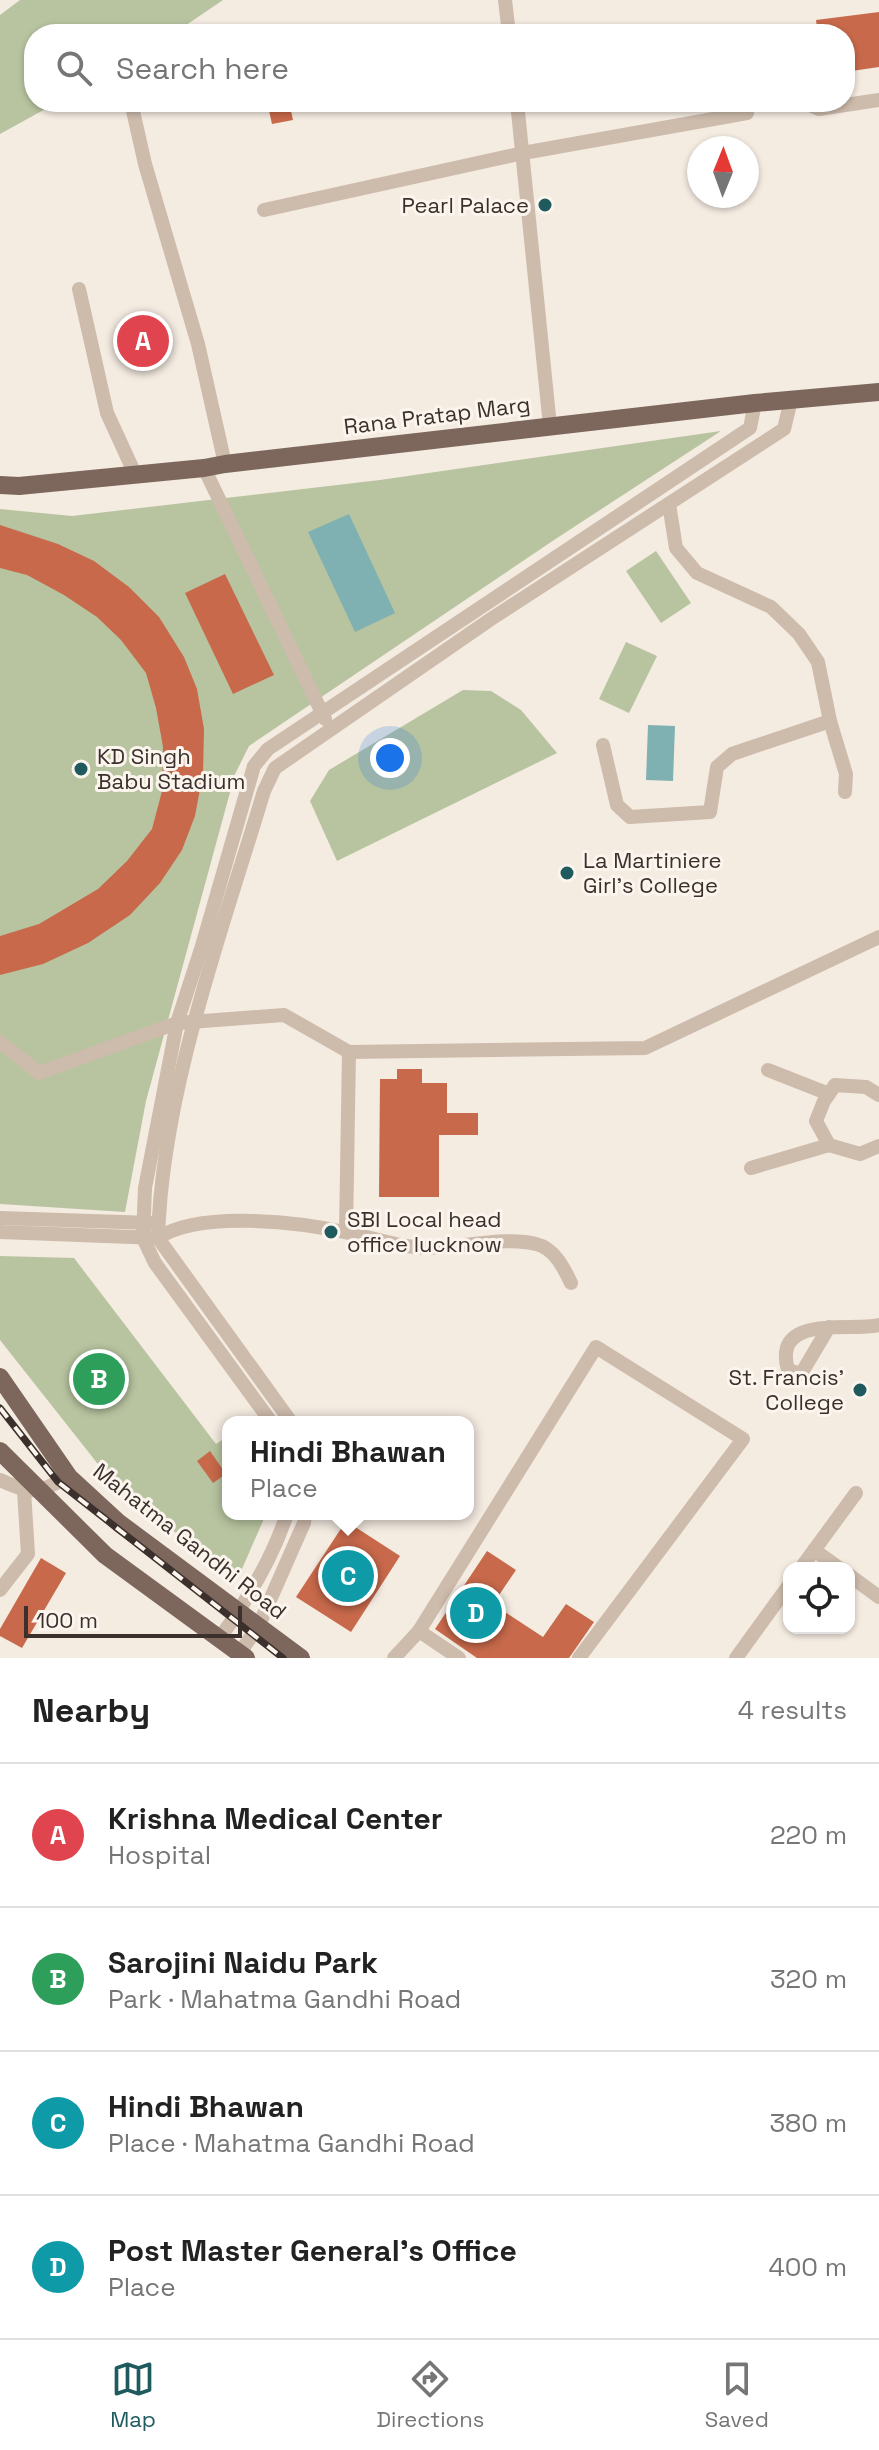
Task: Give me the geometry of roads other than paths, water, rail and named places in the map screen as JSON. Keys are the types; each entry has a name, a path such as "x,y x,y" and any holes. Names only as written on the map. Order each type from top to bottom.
{"main road":[{"name":"Rana Pratap Marg","path":"0,485 19,486 204,468 550,426 879,392"},
{"name":"Mahatma Gandhi Road","path":"0,1377 69,1477 119,1523 301,1658"},
{"path":"0,1451 31,1491 105,1555 242,1656"}],"street":[{"path":"505,0 508,24"},
{"path":"855,104 879,100"},
{"path":"133,112 145,164 198,344 225,464"},
{"path":"518,112 550,426"},
{"path":"264,210 523,153 747,113"},
{"path":"79,289 107,413 135,474"},
{"path":"267,1416 155,1263 155,1230 195,1020 264,791 275,768 491,619 784,429 791,400"},
{"path":"287,1416 155,1230 145,1188 177,1023 254,766 268,749 750,428 755,403"},
{"path":"204,468 330,730"},
{"path":"669,504 676,548 697,573 771,607 799,634 818,662 830,721 846,774 845,792"},
{"path":"603,745 617,805 630,817 710,812 717,767 732,754 830,721"},
{"path":"0,1042 39,1073 177,1023 284,1015 349,1052 645,1048 879,937"},
{"path":"346,1232 349,1052"},
{"path":"768,1070 829,1094"},
{"path":"829,1145 816,1121 835,1085 866,1087 879,1095"},
{"path":"751,1168 829,1145 860,1154 878,1148"},
{"path":"0,1218 155,1230"},
{"path":"0,1232 155,1230 251,1221 346,1232 413,1247 538,1244 559,1259 571,1283"},
{"path":"829,1327 850,1324 866,1328 879,1325"},
{"path":"394,1658 419,1631 596,1347 743,1439 579,1658"},
{"path":"0,1480 31,1491 69,1477"},
{"path":"0,1590 28,1554 31,1491"},
{"path":"805,1562 856,1493"},
{"path":"219,1639 239,1612 278,1542 285,1520"},
{"path":"242,1656 259,1625 304,1520"},
{"path":"814,1550 831,1562"},
{"path":"855,1579 879,1597"},
{"path":"736,1658 783,1593"},
{"path":"419,1631 459,1658"}],"water":[{"path":"349,514 395,613 355,632 308,532"},
{"path":"648,725 675,726 673,781 646,780"}],"railway":[{"path":"0,1408 58,1482 283,1658"}],"place":[{"name":"Pearl Palace","path":"545,205"},
{"name":"Krishna Medical Center","path":"143,341"},
{"name":"KD Singh Babu Stadium","path":"81,769"},
{"name":"La Martiniere Girl's College","path":"567,873"},
{"name":"SBI Local head office lucknow","path":"331,1232"},
{"name":"Sarojini Naidu Park","path":"99,1379"},
{"name":"St. Francis' College","path":"860,1390"},
{"name":"Hindi Bhawan","path":"348,1576"},
{"name":"Post Master General's Office","path":"476,1613"}]}
